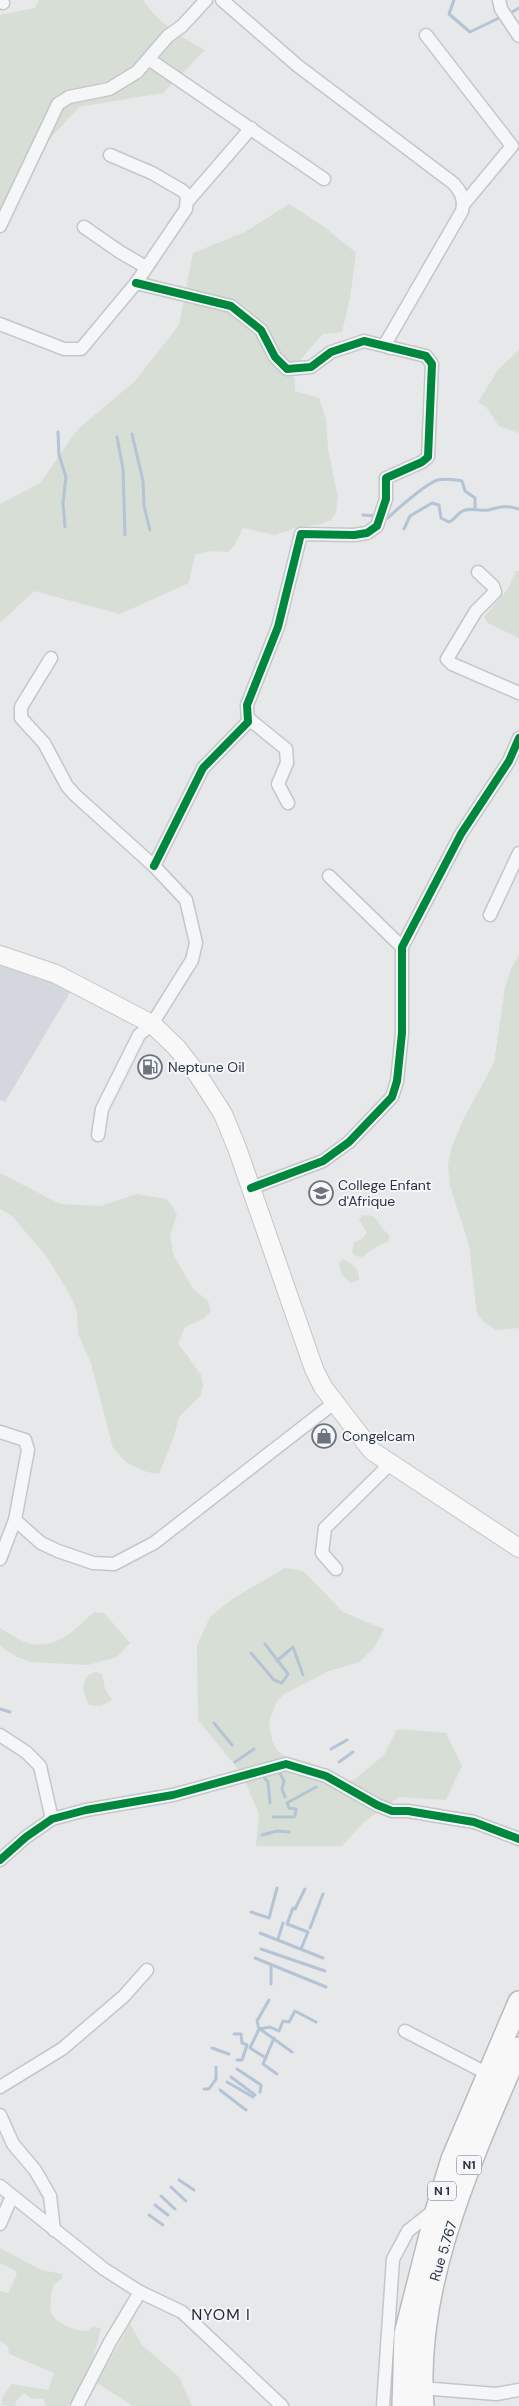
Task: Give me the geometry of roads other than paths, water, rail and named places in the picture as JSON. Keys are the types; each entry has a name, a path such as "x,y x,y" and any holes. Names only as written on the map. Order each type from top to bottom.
{"highway":[{"name":"N 1","path":"403,2406 406,2334 437,2208 452,2159 519,2002"},
{"name":"Rue 5.767","path":"422,2397 424,2334 432,2287 467,2168 519,2048"}],"main road":[{"path":"0,955 56,974 152,1024 177,1048 198,1075 223,1114 314,1369 334,1402 372,1451 519,1548"}],"street":[{"path":"0,226 58,104 69,97 116,86 150,60 168,36 182,26 206,0"},
{"path":"222,0 298,66 453,183 461,193 463,205"},
{"path":"499,0 501,9 519,36"},
{"path":"390,348 387,341 463,205 512,146 426,35"},
{"path":"150,60 324,178"},
{"path":"187,202 251,128"},
{"path":"0,324 64,349 82,349 136,283 186,209 187,196 183,191 165,180 110,155"},
{"path":"84,227 120,252 146,266"},
{"path":"136,283 231,306 261,330 275,357 287,369 311,367 331,352 364,341 426,356 432,364 428,457 422,462 386,478 386,499 377,526 367,534 301,534 278,627 247,705 249,719 286,749 287,763 278,784 288,803"},
{"path":"478,572 493,586 495,592 476,611 448,655 448,662 519,693"},
{"path":"51,658 20,707 21,718 44,743 67,786 74,795 154,866 189,905 196,943 192,960 152,1024 139,1035 106,1099 100,1118 98,1135"},
{"path":"154,866 203,768 249,719"},
{"path":"251,1188 323,1161 349,1142 392,1097 397,1081 402,1033 402,947 461,834 514,764 519,738"},
{"path":"490,915 519,853"},
{"path":"329,876 402,947"},
{"path":"15,1520 41,1543 58,1552 93,1563 114,1564 154,1543 334,1402"},
{"path":"0,1432 19,1436 28,1444 15,1520 0,1559"},
{"path":"336,1569 322,1553 325,1528 390,1464"},
{"path":"0,1735 26,1752 40,1766 52,1819"},
{"path":"0,1860 52,1819 86,1810 173,1795 286,1764 326,1776 377,1805 392,1811 408,1811 474,1822 519,1839"},
{"path":"0,2087 62,2049 124,1996 147,1970"},
{"path":"405,2031 488,2074"},
{"path":"0,2115 13,2144 35,2170 50,2196 54,2230"},
{"path":"0,2186 104,2269 140,2292 182,2312 282,2406"},
{"path":"0,2224 12,2196"},
{"path":"383,2406 393,2259 408,2231 437,2208"},
{"path":"78,2406 110,2342 140,2292"},
{"path":"422,2397 496,2394 519,2390"}],"waterway":[{"path":"454,0 449,14 470,32 501,17"},
{"path":"509,14 519,8"},
{"path":"58,432 59,455 66,477 63,503 65,527"},
{"path":"132,434 143,481 144,506 150,530"},
{"path":"117,437 123,469 125,535"},
{"path":"383,519 388,518 427,486 441,479 462,481 465,491 475,498 475,508"},
{"path":"404,529 410,516 432,503 439,505 441,518 449,522 468,509 485,510 500,507 519,509"},
{"path":"363,515 377,516"},
{"path":"251,1653 274,1680 282,1683 288,1674 265,1644"},
{"path":"277,1661 293,1647 303,1675"},
{"path":"0,1709 10,1712"},
{"path":"214,1723 232,1745"},
{"path":"331,1749 347,1740"},
{"path":"235,1762 254,1749"},
{"path":"339,1762 353,1752"},
{"path":"278,1770 284,1781 282,1789 285,1797"},
{"path":"262,1775 268,1782 270,1803"},
{"path":"295,1816 296,1809 289,1808 287,1803 316,1787"},
{"path":"273,1817 294,1817"},
{"path":"262,1835 277,1831 289,1832"},
{"path":"251,1912 269,1918 277,1888"},
{"path":"295,1909 305,1889"},
{"path":"310,1928 323,1894"},
{"path":"293,1908 287,1924 308,1932 301,1949"},
{"path":"278,1939 283,1923"},
{"path":"260,1933 323,1958"},
{"path":"261,1949 325,1971"},
{"path":"255,1958 326,1987"},
{"path":"271,1965 271,1984"},
{"path":"259,2029 257,2021 269,2000"},
{"path":"266,2058 250,2048 259,2029 270,2027 279,2031 283,2021 289,2022 295,2011 316,2022"},
{"path":"260,2029 292,2052"},
{"path":"234,2034 241,2034 242,2043 247,2045 242,2060 237,2060"},
{"path":"274,2038 263,2064 277,2074"},
{"path":"212,2048 229,2054"},
{"path":"204,2089 209,2089 216,2079 216,2067"},
{"path":"237,2069 261,2085 260,2092"},
{"path":"231,2077 255,2095"},
{"path":"227,2082 253,2097"},
{"path":"220,2090 246,2110"},
{"path":"179,2180 194,2190"},
{"path":"171,2187 186,2201"},
{"path":"161,2196 175,2209"},
{"path":"155,2205 168,2215"},
{"path":"149,2215 163,2225"}],"place":[{"name":"Neptune Oil","path":"150,1067"},
{"name":"College Enfant d'Afrique","path":"321,1193"},
{"name":"Congelcam","path":"324,1436"}],"district":[{"name":"NYOM I","path":"221,2314"}]}
